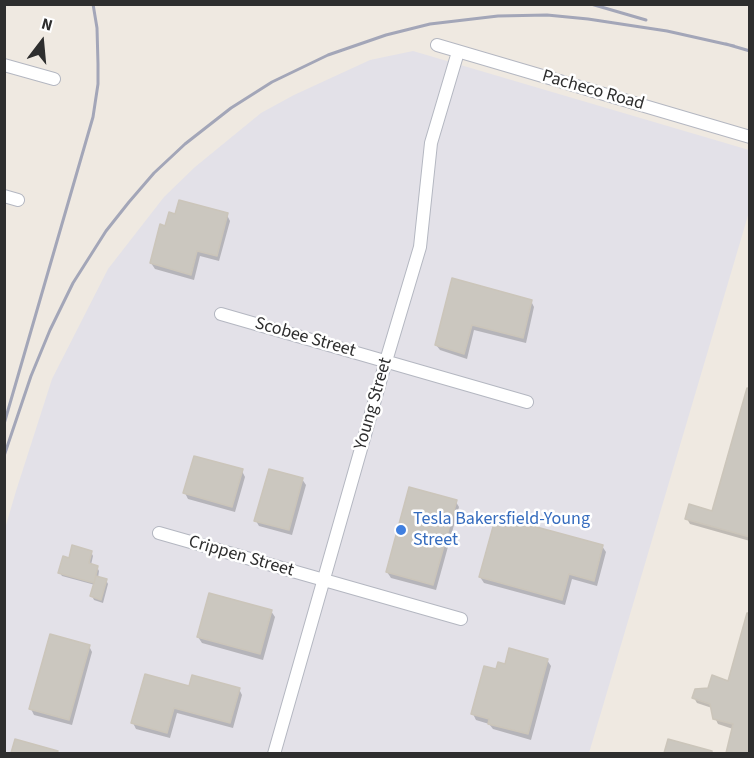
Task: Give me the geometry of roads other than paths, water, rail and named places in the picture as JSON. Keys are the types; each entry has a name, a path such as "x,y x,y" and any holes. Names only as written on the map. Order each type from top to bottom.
{"street":[{"name":"Pacheco Road","path":"436,45 750,137"},
{"name":"Young Street","path":"274,753 420,247 431,143 458,51"},
{"path":"4,65 54,79"},
{"path":"4,196 18,200"},
{"name":"Scobee Street","path":"221,314 527,402"},
{"name":"Crippen Street","path":"159,533 461,619"}],"railway":[{"path":"4,424 93,117 98,84 97,28 93,4"},
{"path":"591,4 646,20"},
{"path":"4,456 31,376 50,330 73,283 106,231 154,173 185,144 231,108 272,82 328,55 386,35 430,24 498,16 547,15 588,19 667,31 734,46"},
{"path":"726,44 750,51"}],"place":[{"name":"Tesla Bakersfield-Young Street","path":"401,530"}]}
